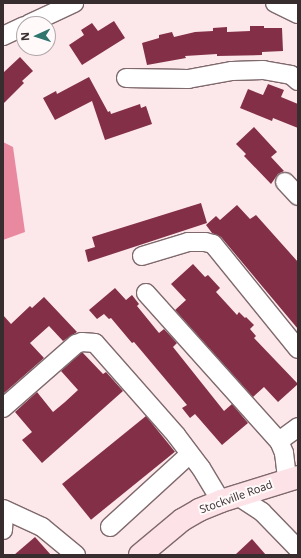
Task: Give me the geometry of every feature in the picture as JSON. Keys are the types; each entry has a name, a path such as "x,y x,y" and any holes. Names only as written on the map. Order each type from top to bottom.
{"street":[{"path":"46,16 74,3"},
{"path":"275,3 298,14"},
{"path":"3,36 16,30"},
{"path":"126,78 188,79 232,71 263,70 291,75 298,80"},
{"path":"285,182 298,196"},
{"path":"142,256 188,242 205,242 213,244 298,349"},
{"path":"146,293 280,441 292,478"},
{"path":"3,408 76,344 82,342 95,343 228,498 262,512 298,549"},
{"path":"280,441 298,426"},
{"path":"110,527 190,454"},
{"name":"Stockville Road","path":"140,555 182,520 228,498 292,478"},
{"path":"3,530 3,509 42,527 76,555"}],"shaded area":[{"path":"3,142 13,147 25,232 3,240"}],"building":[{"path":"114,21 125,38 82,65 69,45 84,35 81,30 92,23 98,31"},
{"path":"250,26 282,28 283,51 262,52 262,55 217,56 217,54 185,56 186,58 147,65 142,43 159,38 159,35 172,32 174,37 195,32 213,31 213,28 227,27 227,32 250,31"},
{"path":"20,57 33,71 22,81 24,83 3,104 3,73"},
{"path":"89,77 108,112 110,111 111,114 140,104 141,108 146,106 152,124 105,140 92,101 55,120 43,98 56,91 57,94"},
{"path":"268,84 284,90 281,97 298,104 298,128 273,118 272,121 240,108 248,89 263,95"},
{"path":"254,127 277,152 271,157 284,171 278,174 271,184 244,156 246,154 236,144"},
{"path":"201,203 207,223 88,262 85,250 95,247 92,237"},
{"path":"237,205 250,219 256,215 298,262 298,329 221,237 212,233 206,225 216,216 220,220"},
{"path":"193,264 205,277 208,275 220,288 216,292 237,315 239,312 254,325 250,329 256,336 254,338 298,384 278,402 264,387 253,397 175,310 186,300 171,284"},
{"path":"115,288 126,300 132,295 139,304 137,306 159,333 164,329 177,343 173,347 224,411 232,404 248,423 222,445 195,414 190,418 182,408 187,405 134,342 132,343 111,318 109,319 104,314 97,319 89,310"},
{"path":"44,297 77,332 63,341 49,326 30,343 44,358 3,394 3,315 11,324 30,306 32,308"},
{"path":"81,353 83,353 103,374 106,372 123,391 42,463 22,440 32,432 15,412 37,392 53,412 65,402 78,390 61,371"},
{"path":"146,416 175,452 91,520 62,484"},
{"path":"35,537 51,555 14,555"},
{"path":"252,539 266,555 235,555"}]}
